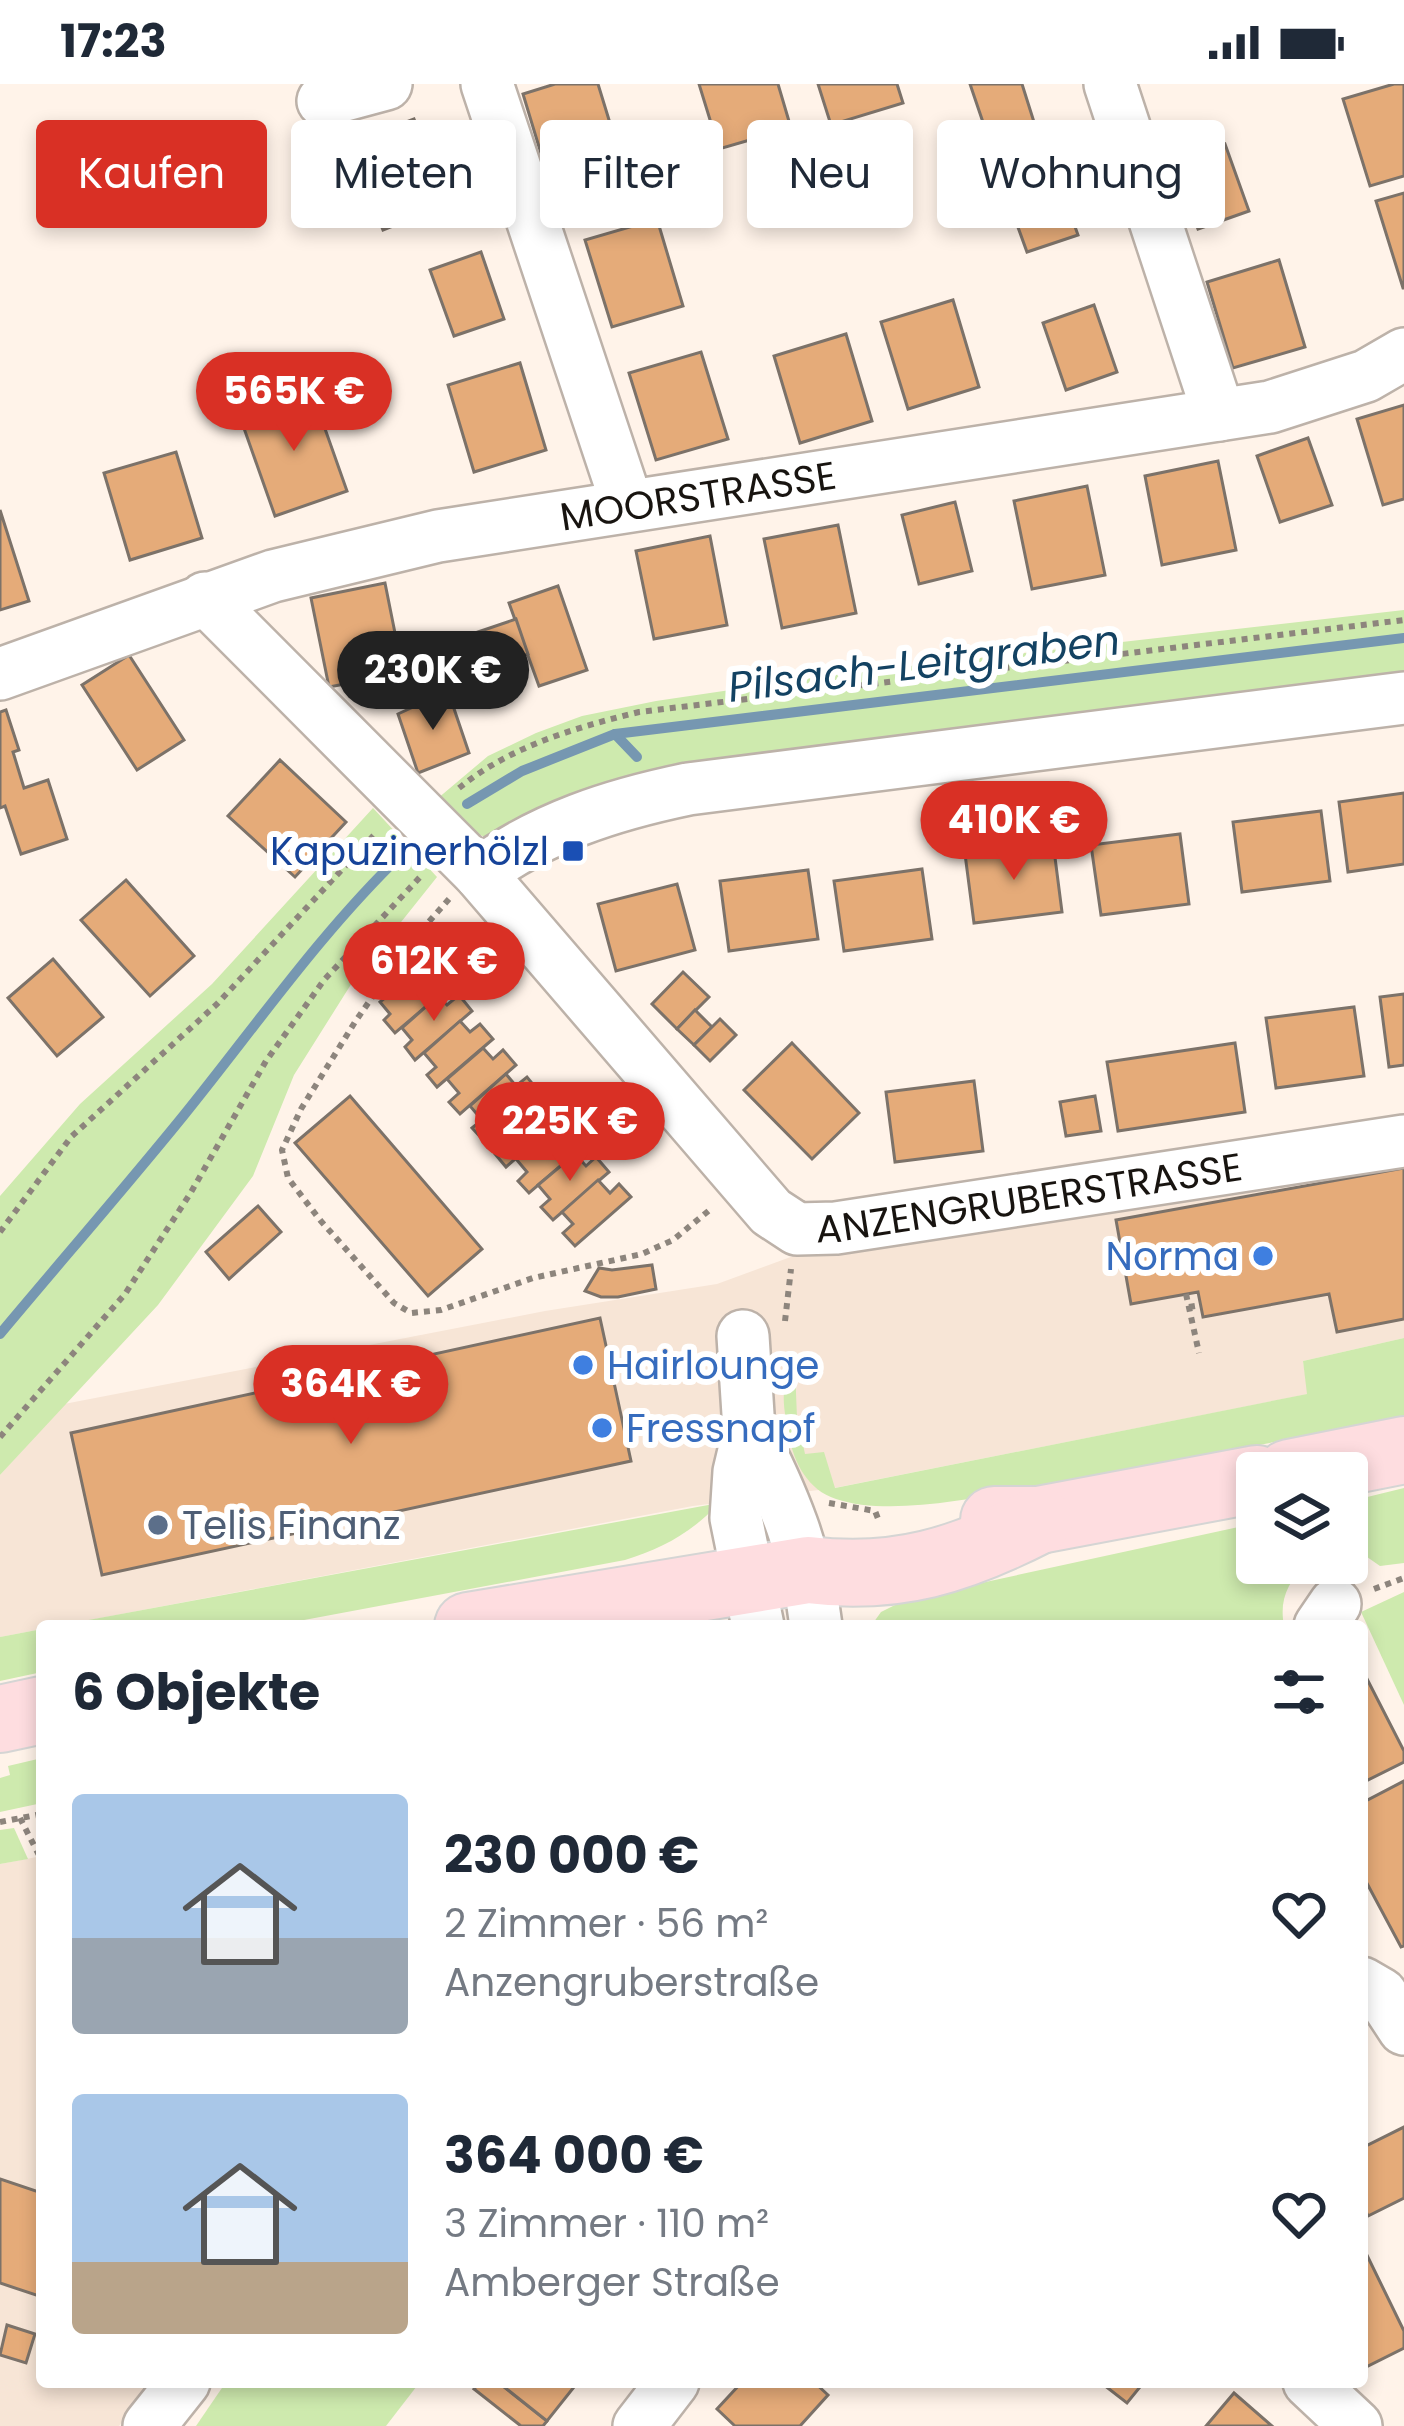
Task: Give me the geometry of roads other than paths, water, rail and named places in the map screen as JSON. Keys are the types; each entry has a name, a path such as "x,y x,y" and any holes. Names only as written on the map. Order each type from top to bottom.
{"main road":[{"path":"1368,1457 1404,1450"},
{"path":"502,1620 537,1614 782,1601 847,1575 892,1573 972,1552 1039,1520 1236,1483"},
{"path":"0,1719 36,1711"}],"street":[{"path":"323,101 386,84"},
{"path":"487,84 627,504"},
{"path":"1110,84 1219,415"},
{"name":"MOORSTRASSE","path":"0,674 273,576 416,541 627,504 1270,407 1326,392 1404,354"},
{"name":"ANZENGRUBERSTRASSE","path":"205,598 441,834 771,1212 797,1229 857,1225 1404,1141"},
{"path":"441,834 535,836 613,806 688,789 1404,698"},
{"path":"763,1333 736,1498 782,1601"},
{"path":"537,1614 590,1620"},
{"path":"1368,1986 1381,1994 1404,2030"},
{"path":"149,2426 179,2388"},
{"path":"639,2426 668,2388"},
{"path":"1316,2388 1356,2426"}],"waterway":[{"name":"Pilsach-Leitgraben","path":"467,804 522,771 615,734 1404,638"},
{"path":"615,734 637,757"},
{"name":"Pilsach-Leitgraben","path":"0,1334 316,948 403,853"}],"place":[{"name":"Kapuzinerhölzl","path":"573,851"},
{"name":"Norma","path":"1263,1256"},
{"name":"Hairlounge","path":"583,1365"},
{"name":"Fressnapf","path":"602,1428"},
{"name":"Telis Finanz","path":"158,1525"}]}
